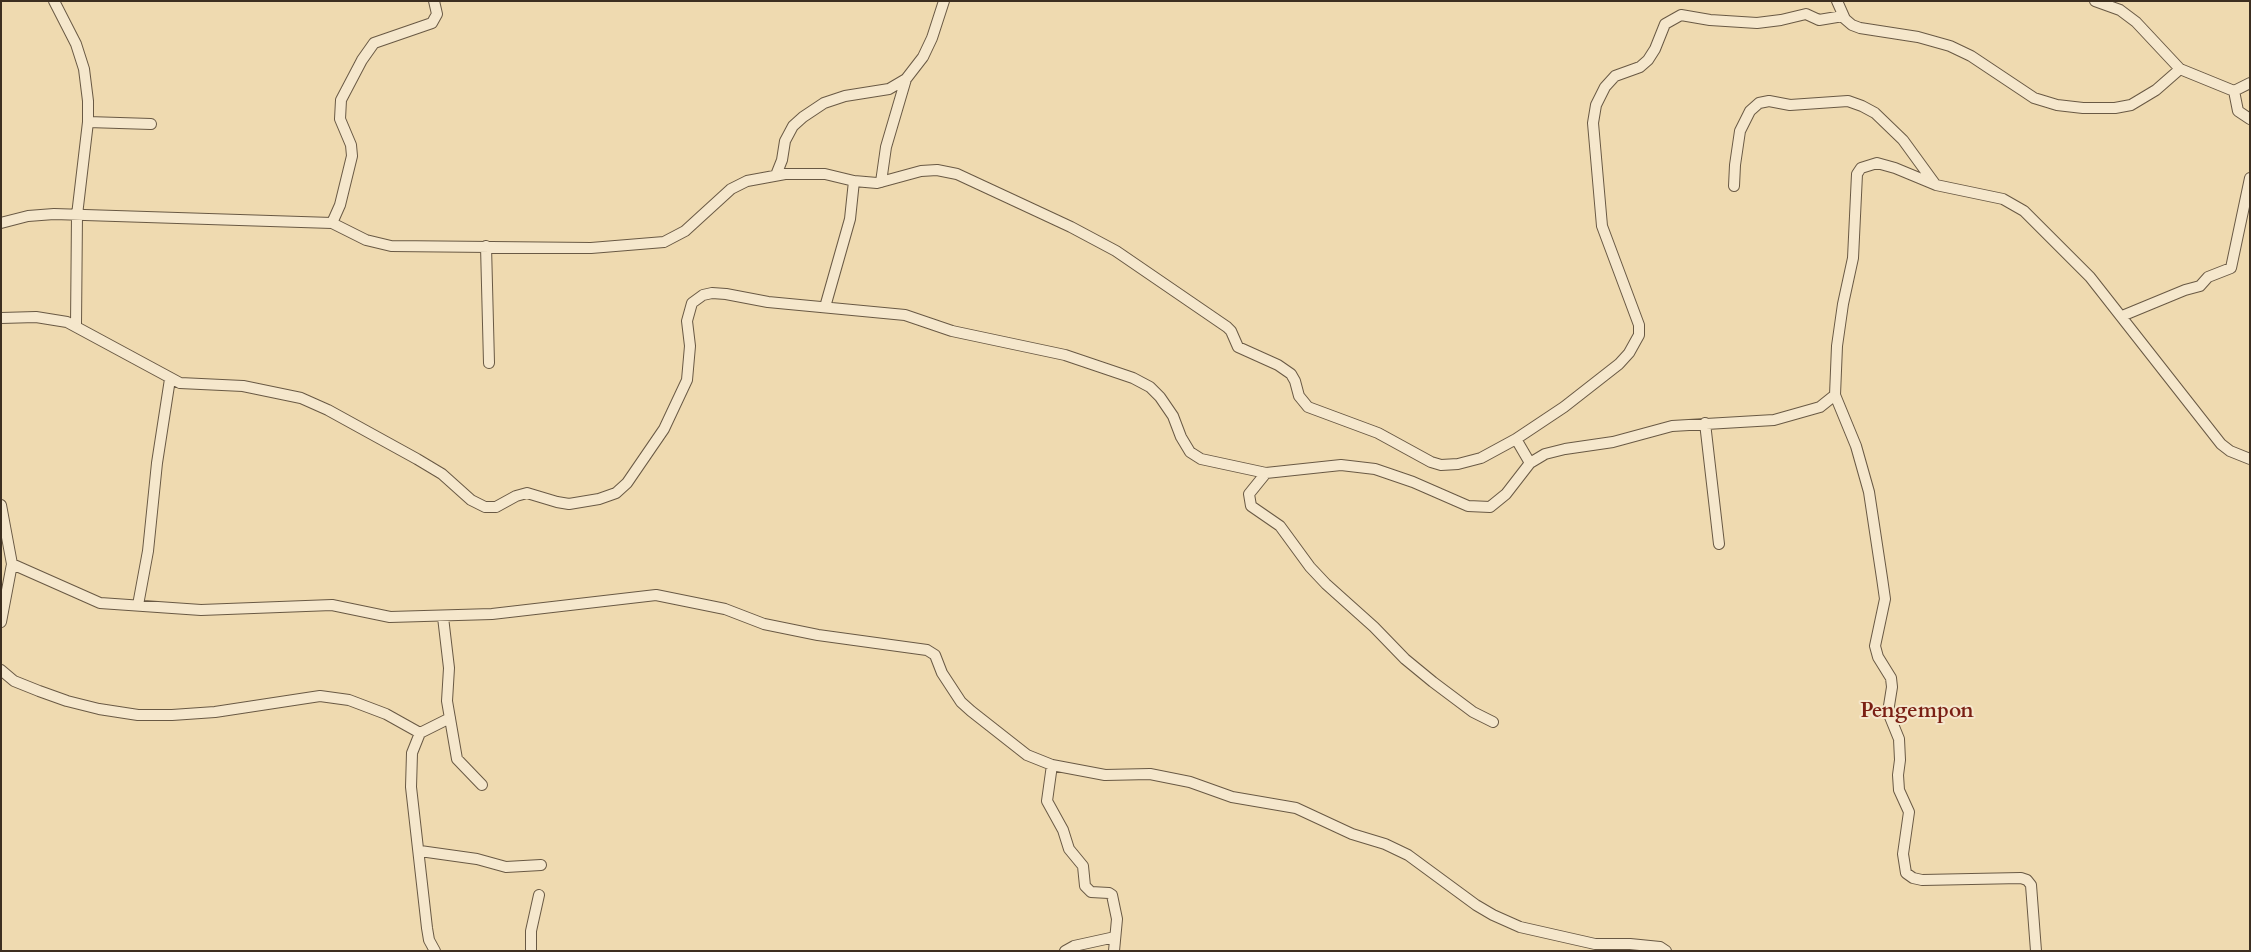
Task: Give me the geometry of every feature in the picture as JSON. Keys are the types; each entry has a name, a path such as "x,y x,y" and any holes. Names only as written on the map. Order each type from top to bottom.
{"street":[{"path":"54,1 76,44 84,69 88,122 78,215 76,325"},
{"path":"332,222 340,205 352,156 351,145 340,119 341,100 362,60 374,44 432,23 437,14 434,1"},
{"path":"881,182 886,147 906,79 922,57 932,38 944,1"},
{"path":"1837,1 1843,16 1852,25 1860,28 1918,37 1950,46 1971,56 2034,98 2057,105 2083,108 2123,107 2156,90 2180,69"},
{"path":"2094,1 2120,10 2136,22 2180,69 2234,91 2250,83"},
{"path":"1,223 28,216 54,214 332,222 366,240 384,245 591,248 664,242 685,231 731,189 747,180 776,175 825,174 854,181 881,182 921,170 937,170 957,174 1070,227 1116,251 1227,327 1232,332 1238,347 1278,365 1291,374 1299,396 1308,407 1378,433 1431,462 1441,465 1458,464 1480,458 1516,439 1610,372 1629,353 1639,335 1639,325 1602,226 1593,123 1596,105 1605,87 1615,76 1640,67 1648,60 1655,49 1665,24 1681,16 1710,20 1757,22 1781,20 1806,14 1819,20 1843,16"},
{"path":"776,175 782,160 785,141 793,126 802,117 832,100 889,89 906,79"},
{"path":"2234,91 2238,111 2250,119"},
{"path":"1734,186 1735,158 1740,131 1750,111 1759,104 1769,101 1790,105 1848,101 1862,106 1875,113 1903,140 1936,185"},
{"path":"88,122 151,124"},
{"path":"2036,951 2031,885 2027,880 2021,878 1922,880 1913,878 1906,872 1903,854 1909,812 1899,790 1900,760 1898,739 1888,712 1892,688 1890,678 1878,656 1876,646 1885,599 1882,578 1869,492 1856,446 1835,395 1837,346 1843,304 1853,258 1857,174 1861,168 1868,164 1877,163 1896,168 1936,185 2003,199 2024,211 2090,277 2221,444 2230,451 2250,459"},
{"path":"2122,316 2185,290 2200,286 2208,277 2231,268 2250,178"},
{"path":"824,307 850,219 854,181"},
{"path":"486,246 489,363"},
{"path":"1,318 54,319 76,325 180,383 243,386 301,398 328,410 442,474 471,500 485,507 496,506 527,493 569,504 599,499 616,493 627,483 664,429 687,380 690,346 687,321 692,303 703,295 712,293 768,302 905,316 952,331 1065,355 1133,378 1150,387 1160,397 1173,416 1181,437 1190,452 1202,459 1266,473 1341,465 1374,469 1413,482 1468,506 1490,507 1506,494 1530,462 1545,454 1612,442 1672,426 1774,420 1820,407 1835,395"},
{"path":"138,605 148,551 157,464 170,379"},
{"path":"1705,423 1708,468 1719,544"},
{"path":"1516,439 1530,462"},
{"path":"1266,473 1248,494 1252,506 1280,526 1310,567 1326,584 1405,658 1466,707 1493,722"},
{"path":"1,505 12,564 1,622"},
{"path":"12,564 100,603 201,610 332,605 383,617 443,617 502,613 656,595 726,609 773,626 818,635 927,650 935,655 942,673 962,702 1026,755 1052,765 1105,775 1150,774 1190,782 1232,797 1296,808 1352,834 1385,844 1408,856 1476,905 1520,927 1595,944 1630,944 1660,947 1666,951"},
{"path":"443,617 450,668 446,696 457,759 482,785"},
{"path":"1,670 14,681 67,702 138,715 215,712 320,696 349,700 376,710 420,734"},
{"path":"435,951 427,928 420,851 411,787 412,754 420,734 450,718"},
{"path":"1052,765 1047,801 1062,830 1069,849 1083,866 1084,881 1088,890 1112,895 1117,919 1114,951"},
{"path":"420,851 477,859 506,867 541,865"},
{"path":"531,951 530,931 539,895"},
{"path":"1065,951 1074,946 1115,937"}],"district":[{"name":"Pengempon","path":"1917,712"}]}
